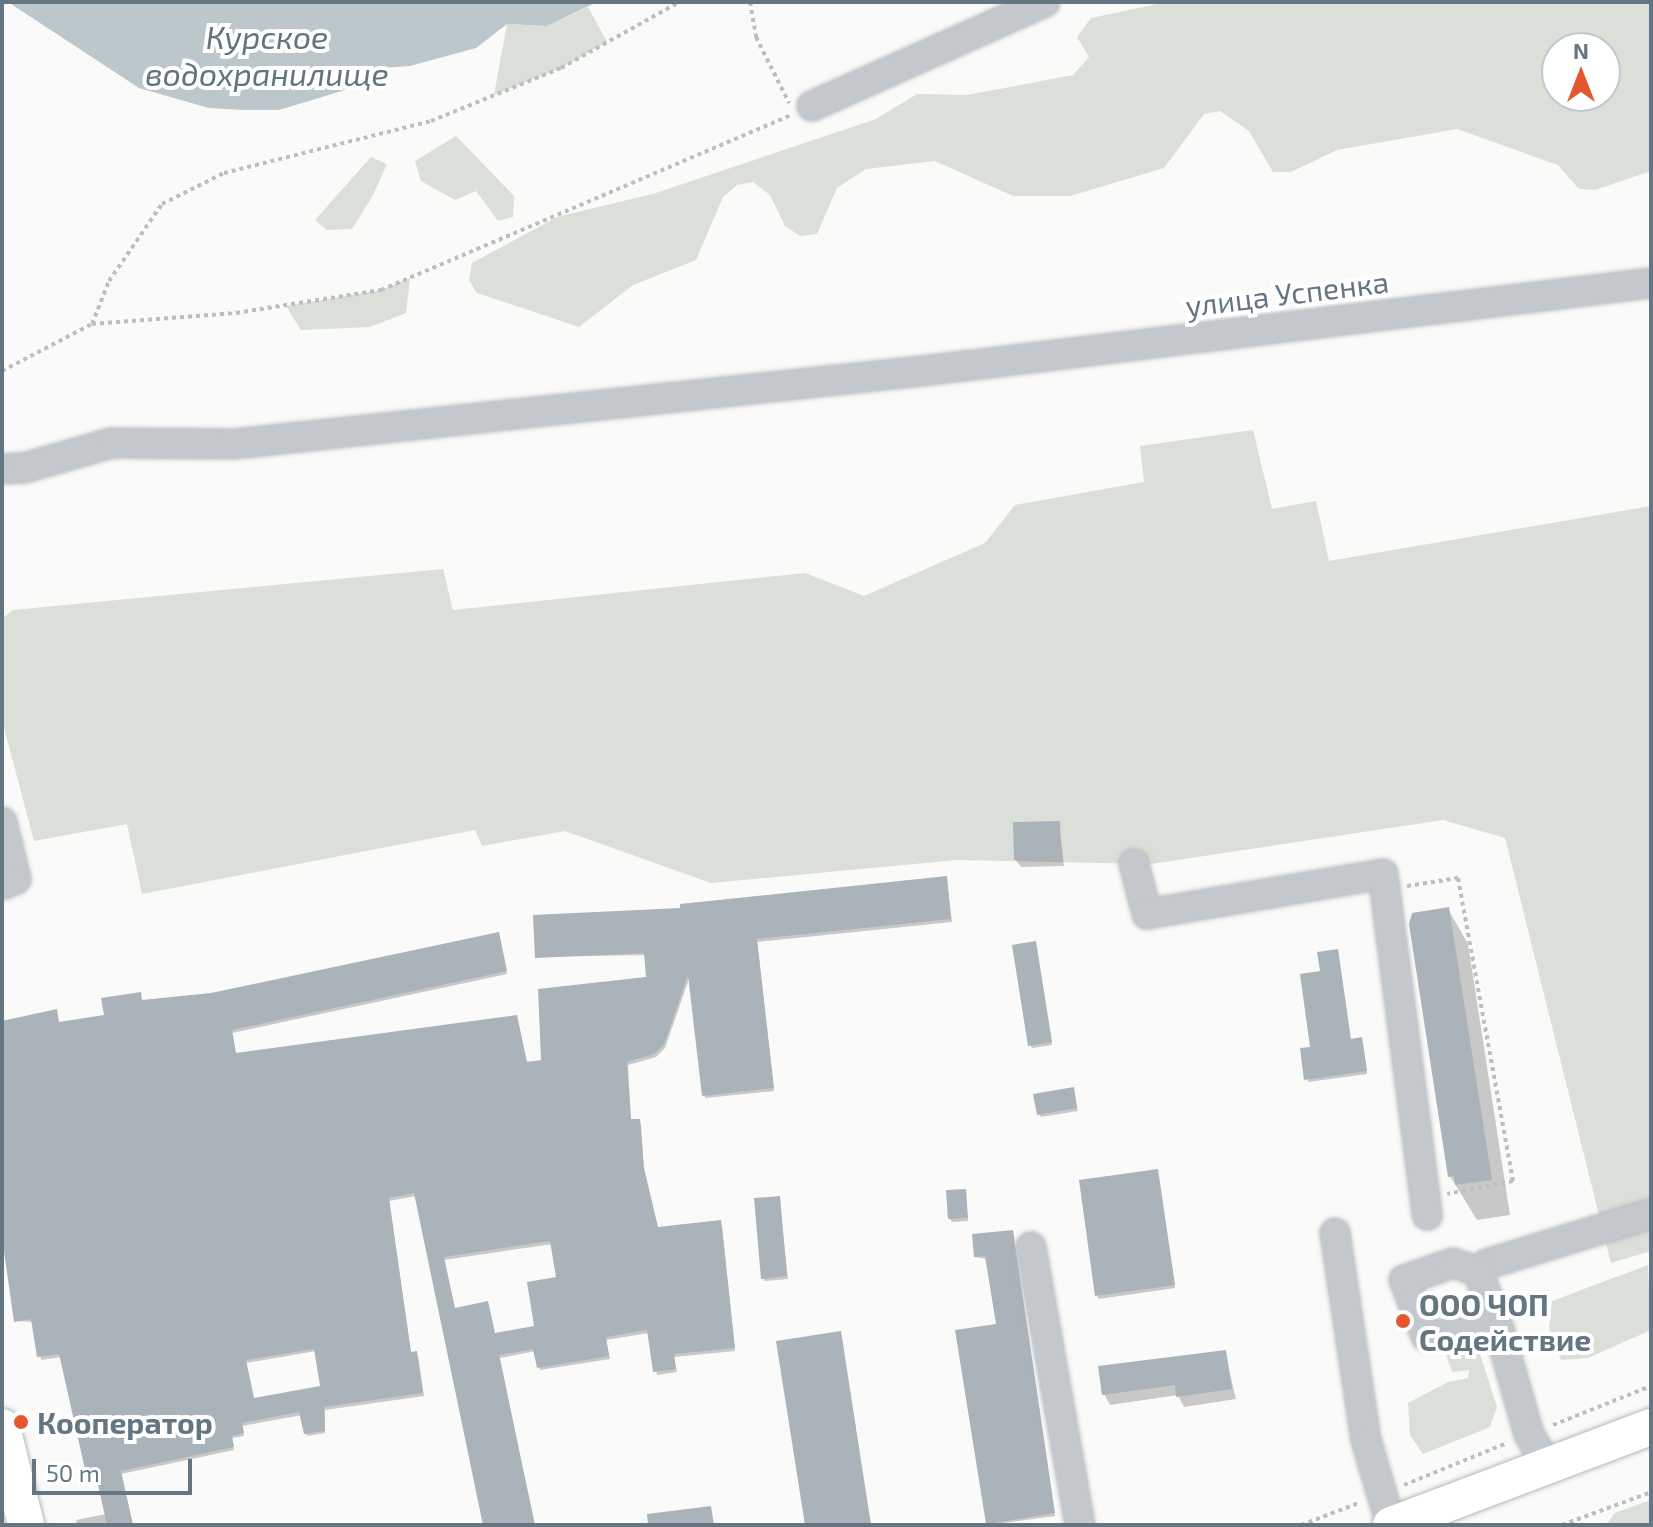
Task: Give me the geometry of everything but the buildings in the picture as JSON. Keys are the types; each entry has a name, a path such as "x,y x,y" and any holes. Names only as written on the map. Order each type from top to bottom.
{"main road":[{"path":"2,1427 26,1525"},
{"path":"1388,1515 1548,1467 1651,1427"}],"street":[{"path":"803,110 1045,2"},
{"name":"улица Успенка","path":"2,469 24,468 112,443 234,444 931,370 1651,283"},
{"path":"2,822 16,879 2,885"},
{"path":"1134,864 1147,914 1391,880 1432,1205"},
{"path":"1499,1329 1426,1336 1404,1280 1453,1263 1478,1271 1651,1214"},
{"path":"1335,1233 1366,1440 1388,1515"},
{"path":"1031,1247 1080,1525"},
{"path":"1478,1271 1499,1329 1529,1434 1548,1467"}],"path":[{"path":"92,324 109,281 162,204 224,173 431,121 561,68 679,2"},
{"path":"2,371 92,324 236,313 381,290 803,110 756,37 750,2"},
{"path":"1391,880 1458,878 1513,1181 1432,1205"},
{"path":"1301,1525 1388,1515 1529,1434 1651,1386"},
{"path":"1562,1525 1651,1492"}],"shaded area":[{"path":"1167,2 1651,2 1651,171 1595,190 1579,189 1558,165 1457,129 1337,150 1291,172 1273,172 1249,131 1220,111 1204,114 1164,168 1070,196 1013,196 935,161 866,169 837,188 817,234 800,236 785,226 770,195 753,182 737,185 723,197 696,260 633,285 579,327 477,293 469,280 472,263 557,217 656,193 876,119 917,94 967,95 1073,75 1089,57 1077,37 1091,18"},
{"path":"588,7 607,42 561,68 494,95 507,24 547,26"},
{"path":"456,136 514,196 513,217 498,221 476,191 455,200 421,181 415,161"},
{"path":"371,157 387,164 372,197 352,229 327,230 315,220"},
{"path":"410,278 406,313 370,327 301,330 286,306 381,290"},
{"path":"1253,430 1272,509 1316,501 1329,561 1651,506 1651,1251 1611,1263 1505,838 1443,820 1151,864 957,860 711,883 565,831 482,846 475,830 142,894 127,824 34,841 2,720 2,619 13,610 443,569 453,610 805,573 864,596 985,543 1015,505 1144,482 1140,446"},
{"path":"1648,1265 1651,1330 1588,1358 1561,1360 1549,1329 1552,1301"},
{"path":"1476,1342 1497,1407 1490,1427 1423,1454 1410,1435 1408,1403 1448,1382 1468,1378 1469,1370 1452,1372 1445,1352"},
{"path":"1651,1500 1651,1525 1606,1525 1615,1513"}],"water":[{"name":"Курское водохранилище","path":"8,2 597,2 547,26 507,24 476,48 410,66 381,68 342,91 279,110 245,110 209,108 139,88"}],"place":[{"name":"ООО ЧОП Содействие","path":"1403,1321"},
{"name":"Кооператор","path":"21,1422"}]}
